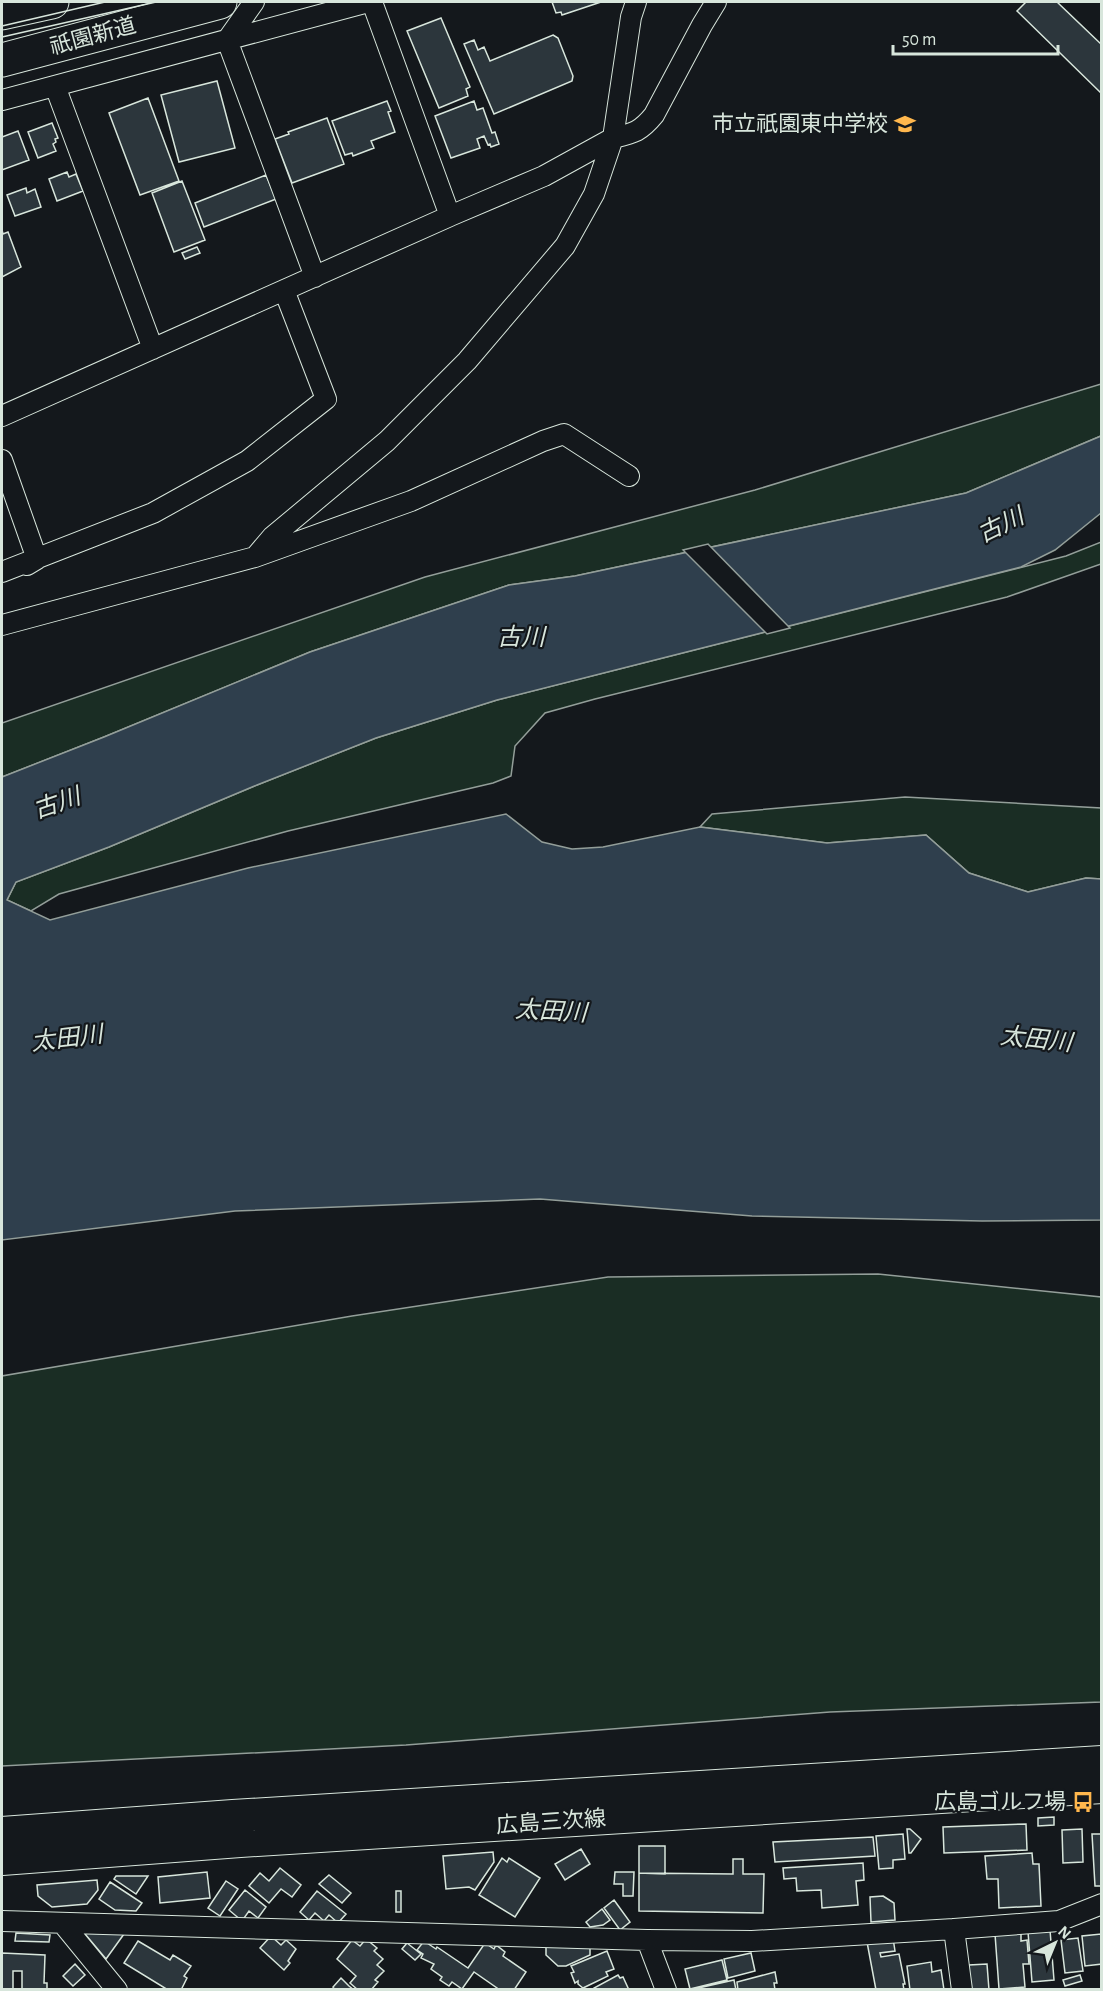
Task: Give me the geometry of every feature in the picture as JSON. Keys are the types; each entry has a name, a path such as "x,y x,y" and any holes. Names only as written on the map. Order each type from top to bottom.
{"highway":[{"name":"祇園新道","path":"2,13 52,2"},
{"name":"祇園新道","path":"2,60 220,2"}],"main road":[{"name":"広島三次線","path":"2,1833 233,1816 1101,1762"},
{"name":"広島三次線","path":"2,1859 240,1841 1101,1787"}],"street":[{"path":"227,40 254,2"},
{"path":"2,100 370,2 450,216"},
{"path":"255,557 272,537 387,441 467,361 565,246 594,194 613,138 631,17 636,2"},
{"path":"2,416 544,176 613,138 635,133 644,127 654,115 716,2"},
{"path":"227,40 315,277"},
{"path":"55,86 153,350"},
{"path":"2,572 153,513 247,461 326,399 284,290"},
{"path":"2,625 255,557 411,501 543,441 564,434 629,476"},
{"path":"2,460 37,559"},
{"path":"2,584 37,559"},
{"path":"2,1921 752,1941 1059,1921 1101,1904"},
{"path":"63,1924 117,1989"},
{"path":"954,1929 963,1989"},
{"path":"647,1940 666,1989"}],"green space":[{"path":"1101,384 1101,436 966,493 575,576 509,585 310,652 2,777 2,723 425,577 755,490"},
{"path":"1101,542 1101,564 1007,597 545,713 515,746 511,776 493,783 288,831 59,894 31,911 7,900 16,882 109,847 376,738 497,700 1066,556"},
{"path":"905,797 1101,808 1101,879 1086,878 1028,892 969,873 926,835 827,843 700,827 712,814"},
{"path":"878,1274 1101,1297 1101,1702 830,1712 406,1745 2,1766 2,1376 352,1316 608,1277"}],"water":[{"path":"1101,436 1101,513 1055,550 1021,567 497,700 376,738 109,847 16,882 7,900 50,920 248,868 506,814 542,842 572,849 603,847 700,827 827,843 926,835 969,873 1028,892 1086,878 1101,879 1101,1220 982,1221 752,1216 540,1199 235,1211 2,1240 2,777 310,652 509,585 575,576 966,493"}],"pier":[{"path":"708,544 790,628 767,634 683,550"}],"building":[{"path":"552,2 601,2 562,15 561,12 556,13"},
{"path":"1026,2 1057,2 1102,45 1102,94 1017,11"},
{"path":"441,18 470,87 466,89 468,96 439,108 407,31"},
{"path":"553,35 558,38 573,76 572,81 494,114 464,44 474,40 478,50 484,47 490,61"},
{"path":"217,81 235,148 179,162 161,95"},
{"path":"148,98 179,181 140,195 109,113"},
{"path":"387,101 395,132 371,141 374,148 353,156 352,153 345,155 332,121"},
{"path":"474,101 477,110 483,108 492,133 495,132 499,144 491,147 484,136 477,139 480,148 451,158 435,116"},
{"path":"327,118 344,164 292,183 275,139"},
{"path":"52,123 58,138 53,144 56,151 38,158 28,132"},
{"path":"18,131 29,160 2,170 2,137"},
{"path":"67,172 69,177 76,174 83,191 57,201 49,179"},
{"path":"266,175 276,199 204,227 195,203"},
{"path":"182,181 205,240 174,252 152,193"},
{"path":"26,188 27,193 35,189 41,207 15,216 7,195"},
{"path":"2,230 3,234 8,232 21,267 2,277"},
{"path":"197,247 200,253 185,259 182,253"},
{"path":"1054,1817 1054,1825 1038,1826 1038,1818"},
{"path":"1026,1824 1027,1850 944,1853 943,1827"},
{"path":"907,1829 921,1839 911,1853 909,1853"},
{"path":"1082,1829 1083,1862 1063,1863 1062,1830"},
{"path":"903,1834 905,1859 893,1860 893,1868 879,1869 876,1836"},
{"path":"1092,1834 1102,1834 1102,1886 1095,1886"},
{"path":"873,1837 875,1856 775,1862 773,1842"},
{"path":"639,1846 665,1846 665,1874 639,1873"},
{"path":"581,1849 590,1864 565,1880 555,1864"},
{"path":"493,1852 494,1862 475,1890 469,1887 446,1889 443,1856"},
{"path":"1032,1853 1033,1864 1039,1864 1041,1906 999,1908 998,1879 987,1879 985,1856"},
{"path":"502,1858 507,1862 509,1858 540,1878 515,1917 479,1895"},
{"path":"733,1859 743,1859 743,1874 764,1874 763,1913 639,1911 639,1873 733,1874"},
{"path":"863,1863 864,1880 856,1881 858,1905 822,1908 821,1890 797,1891 796,1878 784,1879 783,1868"},
{"path":"280,1868 301,1885 292,1897 281,1889 269,1903 249,1886 260,1873 269,1881"},
{"path":"207,1872 210,1898 160,1903 158,1877"},
{"path":"615,1872 634,1872 633,1896 623,1896 623,1884 614,1884"},
{"path":"329,1875 351,1893 342,1903 319,1884"},
{"path":"116,1876 148,1876 136,1894 114,1879"},
{"path":"97,1880 98,1890 87,1904 52,1907 38,1896 37,1885"},
{"path":"226,1881 238,1889 220,1916 208,1908"},
{"path":"110,1882 142,1903 136,1911 115,1910 99,1899"},
{"path":"245,1890 266,1907 258,1918 249,1911 242,1921 229,1910"},
{"path":"317,1891 346,1914 338,1923 329,1915 324,1921 315,1913 309,1920 300,1912"},
{"path":"396,1891 401,1891 401,1912 396,1912"},
{"path":"883,1896 894,1903 895,1920 871,1922 870,1897"},
{"path":"614,1900 630,1922 620,1930 604,1908"},
{"path":"602,1909 610,1920 603,1925 590,1927 586,1922"},
{"path":"85,1930 124,1934 106,1959 85,1934"},
{"path":"1050,1930 1054,1980 1032,1982 1028,1932"},
{"path":"1021,1932 1021,1941 1027,1940 1029,1964 1023,1964 1025,1987 999,1989 995,1934"},
{"path":"16,1933 50,1935 49,1942 15,1941"},
{"path":"1101,1934 1102,1964 1085,1966 1082,1936"},
{"path":"271,1936 281,1945 286,1940 296,1949 284,1970 260,1948"},
{"path":"893,1938 895,1951 880,1953 881,1957 899,1954 905,1984 903,1984 904,1990 876,1990 867,1942"},
{"path":"1078,1938 1083,1971 1065,1973 1061,1940"},
{"path":"366,1939 377,1948 374,1951 383,1959 377,1965 384,1971 375,1980 378,1982 371,1990 358,1990 350,1983 356,1976 337,1959 352,1940 360,1946"},
{"path":"138,1941 170,1960 173,1955 191,1966 184,1976 187,1978 181,1990 168,1990 124,1963"},
{"path":"424,1941 468,1968 485,1943 494,1949 496,1945 505,1952 503,1956 526,1972 514,1990 500,1990 474,1972 462,1989 452,1982 449,1986 440,1980 442,1977 431,1969 434,1964 421,1958 423,1954 417,1950"},
{"path":"407,1943 421,1954 415,1960 402,1949"},
{"path":"546,1946 590,1947 590,1955 566,1966 558,1966 546,1955"},
{"path":"607,1951 614,1969 606,1972 608,1976 583,1988 578,1981 575,1983 571,1966"},
{"path":"2,1953 45,1955 44,1983 47,1983 47,1990 22,1990 22,1971 13,1971 13,1990 2,1990"},
{"path":"751,1953 755,1971 728,1978 724,1959"},
{"path":"722,1960 727,1980 690,1989 685,1969"},
{"path":"931,1962 932,1972 941,1970 944,1990 910,1990 907,1966"},
{"path":"75,1964 85,1975 73,1986 63,1976"},
{"path":"987,1964 989,1990 970,1990 969,1965"},
{"path":"775,1972 777,1983 774,1983 775,1990 738,1990 737,1982"},
{"path":"618,1975 620,1978 623,1977 629,1990 595,1990 594,1988"},
{"path":"1080,1975 1082,1981 1065,1986 1063,1980"},
{"path":"341,1978 354,1990 335,1990 333,1987"},
{"path":"734,1980 736,1990 694,1989"}],"tram line":[{"path":"2,26 105,2"},
{"path":"2,37 156,2"}],"place":[{"name":"市立祇園東中学校","path":"905,124"},
{"name":"広島ゴルフ場","path":"1083,1802"}],"water label":[{"name":"古川","path":"1001,526"},
{"name":"古川","path":"521,638"},
{"name":"古川","path":"57,804"},
{"name":"太田川","path":"551,1012"},
{"name":"太田川","path":"67,1039"},
{"name":"太田川","path":"1036,1040"}]}
